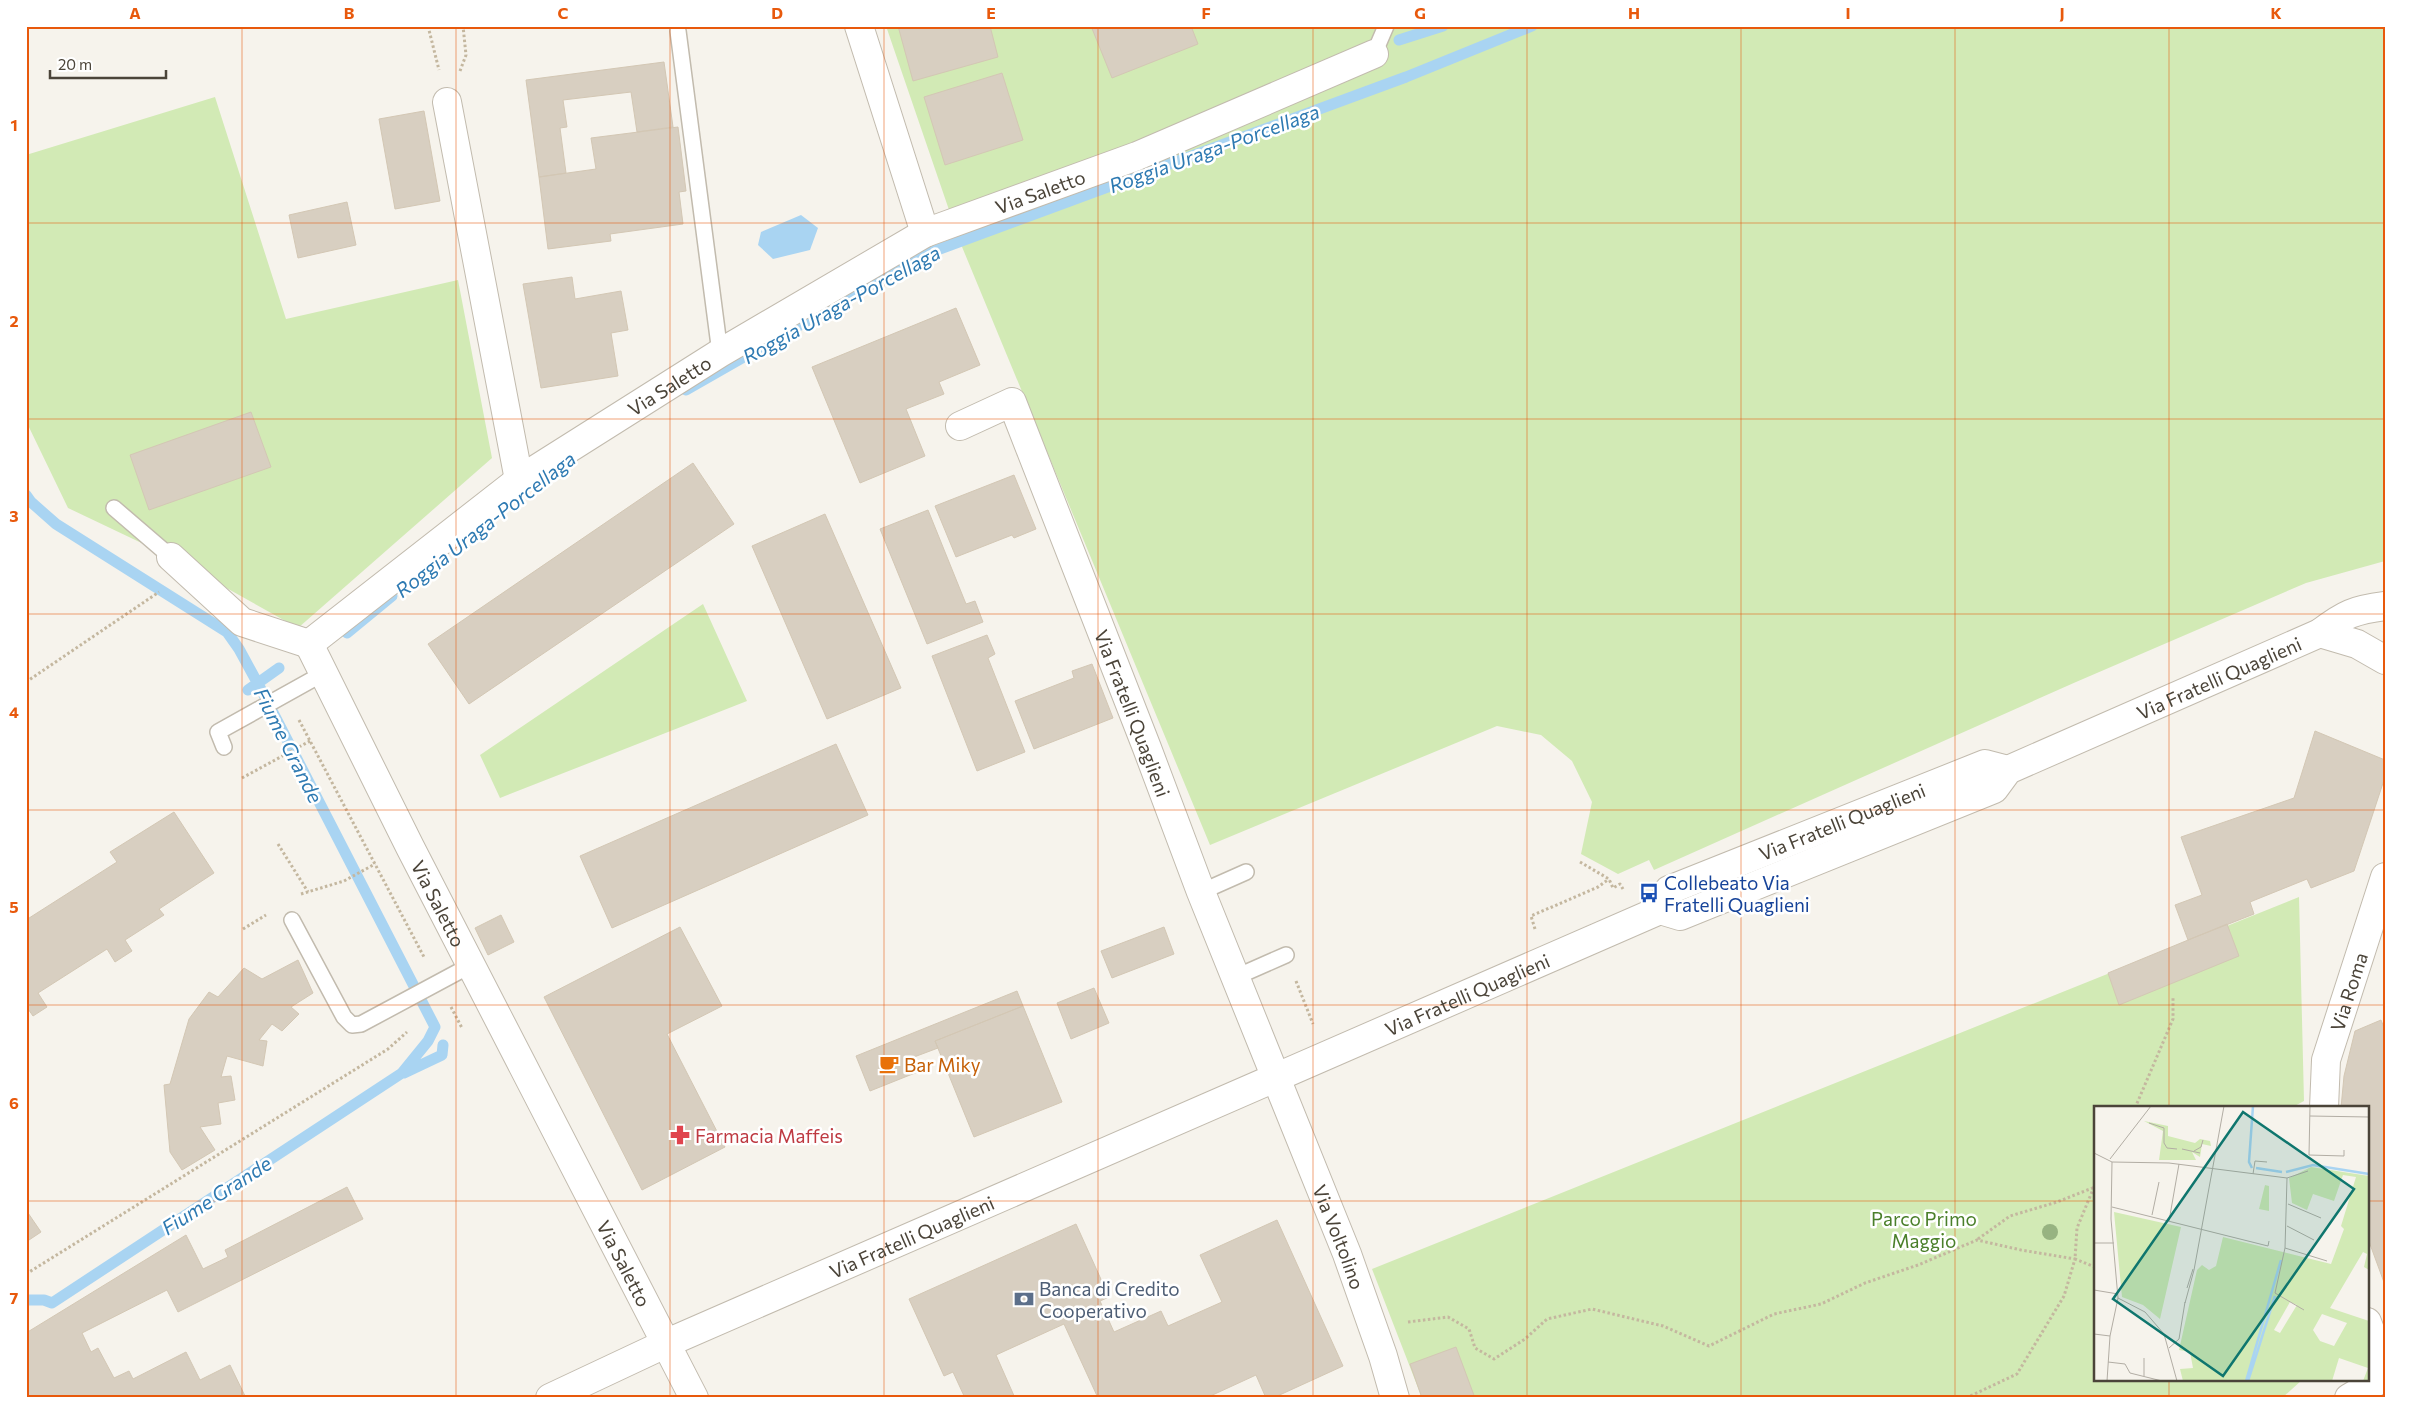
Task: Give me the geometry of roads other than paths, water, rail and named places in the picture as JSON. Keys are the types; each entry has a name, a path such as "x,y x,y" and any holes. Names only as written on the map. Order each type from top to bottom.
{"street":[{"path":"859,26 925,233"},
{"name":"Via Saletto","path":"694,1398 410,847 309,644 518,480 720,353 925,233 1137,156 1374,54"},
{"path":"447,102 518,480"},
{"name":"Via Fratelli Quaglieni","path":"960,426 1012,402 1148,748 1201,892 1276,1078"},
{"path":"171,557 242,622 309,644"},
{"name":"Via Fratelli Quaglieni","path":"550,1398 667,1343 1660,910 1669,890 1687,882 1984,764 2008,770 2320,633 2339,618 2358,610 2385,606"},
{"name":"Via Fratelli Quaglieni","path":"2320,633 2373,637 2385,640"},
{"name":"Via Fratelli Quaglieni","path":"2320,633 2357,644 2385,660"},
{"name":"Via Roma","path":"2324,1106 2326,1060 2385,877"},
{"name":"Via Voltolino","path":"1276,1078 1347,1254 1383,1356 1395,1398"},
{"path":"2349,1398 2373,1384 2373,1338 2368,1325"}],"lane":[{"path":"1374,54 1386,26"},
{"path":"678,31 720,353"},
{"path":"114,508 171,557"},
{"path":"224,747 218,732 324,673"},
{"path":"1201,892 1246,872"},
{"path":"292,920 344,1017 352,1025 361,1024 471,965"},
{"path":"1236,976 1286,955"}],"water":[{"path":"801,215 818,228 810,250 773,259 758,245 761,232"}],"waterway":[{"path":"1399,40 1443,26"},
{"name":"Roggia Uraga-Porcellaga","path":"686,390 921,256 1406,77 1532,26"},
{"name":"Fiume Grande","path":"26,495 31,502 56,524 227,632 239,649 264,695 435,1027 428,1041 402,1073 52,1303 44,1300 26,1300"},
{"name":"Roggia Uraga-Porcellaga","path":"347,633 392,596"},
{"path":"248,690 279,668"},
{"name":"Fiume Grande","path":"404,1073 442,1055 443,1045"}],"place":[{"name":"Collebeato Via Fratelli Quaglieni","path":"1649,893"},
{"name":"Bar Miky","path":"889,1064"},
{"name":"Farmacia Maffeis","path":"680,1135"},
{"name":"Banca di Credito Cooperativo","path":"1024,1299"}],"park label":[{"name":"Parco Primo Maggio","path":"1924,1229"}]}
